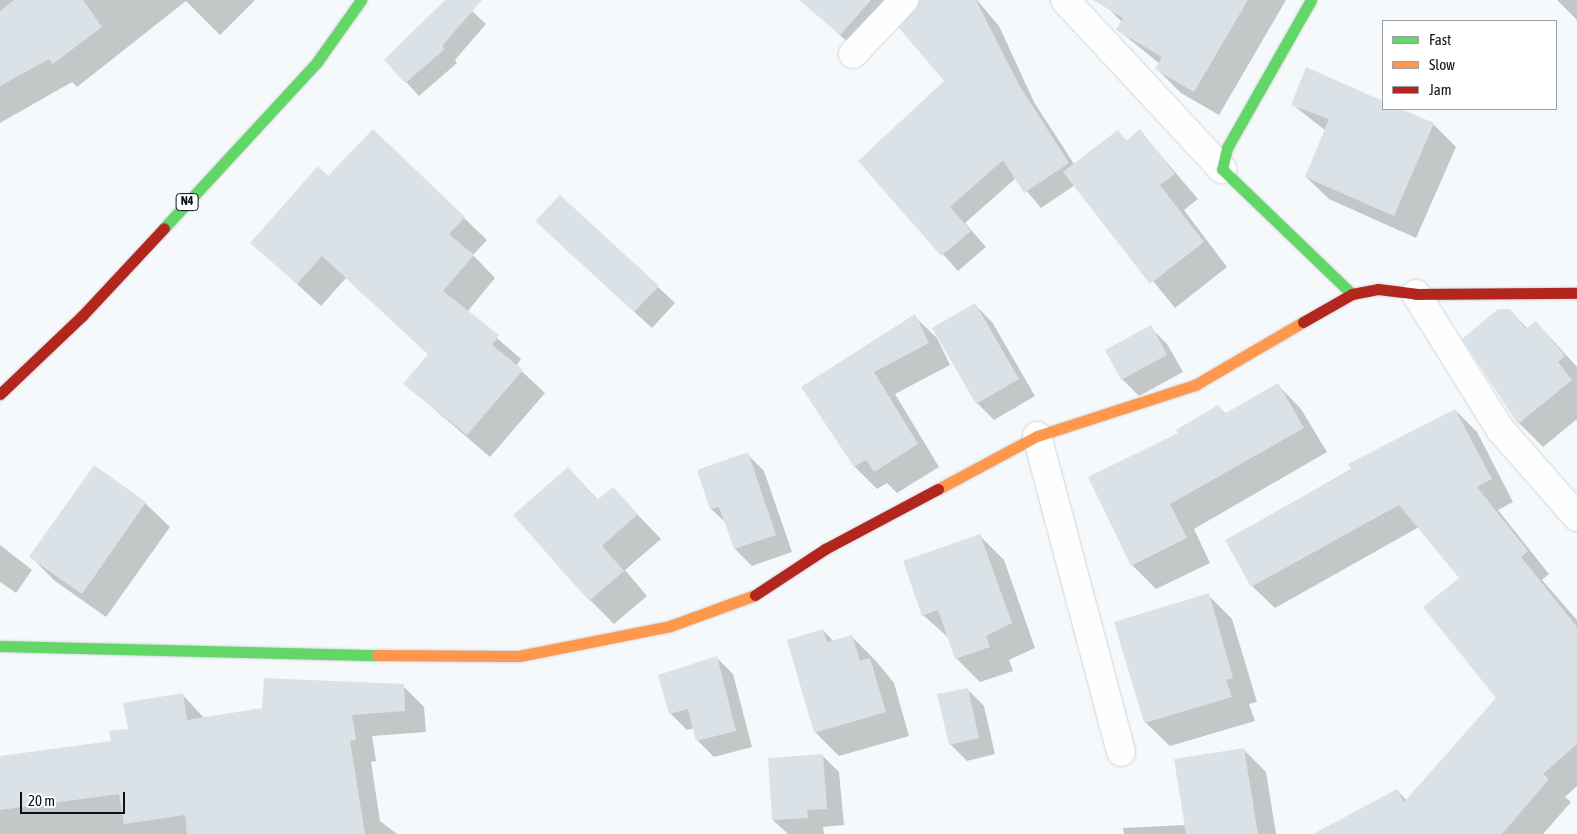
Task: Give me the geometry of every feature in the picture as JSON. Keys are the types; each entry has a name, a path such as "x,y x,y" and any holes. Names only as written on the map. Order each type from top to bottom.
{"main road":[{"name":"N4","path":"0,394 82,316 317,62 361,0"},
{"path":"1311,0 1228,148 1222,169 1352,294"},
{"path":"0,646 273,656 519,656 661,628 748,599 824,548 1037,436 1195,385 1352,294 1378,289 1416,294 1577,294"}],"street":[{"path":"854,54 904,0"},
{"path":"1065,0 1222,169"},
{"path":"1416,294 1500,429 1577,517"},
{"path":"1037,436 1121,752"}],"building":[{"path":"14,0 83,0 102,27 53,64 49,59 0,86 0,11"},
{"path":"445,0 482,0 442,46 445,49 405,83 384,60"},
{"path":"799,0 871,0 840,35"},
{"path":"919,0 976,0 1019,85 1069,163 1024,193 1003,160 950,207 971,231 941,256 858,161 944,81 899,28"},
{"path":"1093,0 1248,0 1194,92 1155,69 1162,57 1116,30 1123,18"},
{"path":"1306,67 1382,101 1382,110 1403,110 1434,123 1394,216 1305,177 1329,119 1291,105"},
{"path":"373,129 465,217 449,234 474,255 443,291 499,335 492,345 523,370 467,435 403,384 428,354 322,256 297,284 250,243 318,166 328,176"},
{"path":"1140,129 1175,174 1160,185 1204,242 1150,284 1063,172 1118,130 1126,141"},
{"path":"560,195 659,286 634,312 535,221"},
{"path":"975,303 1019,379 976,404 932,328"},
{"path":"1498,309 1510,309 1526,329 1536,321 1565,356 1558,362 1572,380 1518,424 1462,339"},
{"path":"915,314 929,343 874,372 918,444 874,472 866,460 854,467 801,387"},
{"path":"1151,325 1167,355 1121,380 1105,350"},
{"path":"1278,383 1304,428 1170,504 1187,538 1131,566 1088,477 1178,433 1176,430 1218,405 1224,414"},
{"path":"1455,409 1492,479 1477,487 1528,551 1521,557 1577,627 1577,744 1543,774 1549,779 1502,834 1313,834 1397,789 1404,802 1496,698 1423,607 1459,578 1399,505 1251,587 1225,540 1351,470 1348,464"},
{"path":"748,452 776,535 734,549 719,507 710,509 697,470"},
{"path":"94,465 146,502 82,594 29,557"},
{"path":"568,467 597,500 613,487 638,514 602,546 624,571 589,601 513,515"},
{"path":"980,534 1012,623 986,636 990,647 955,659 938,610 922,616 903,561"},
{"path":"1209,593 1233,678 1226,680 1232,697 1144,723 1114,622"},
{"path":"823,629 827,642 852,635 860,661 870,658 886,712 814,733 787,640"},
{"path":"717,656 736,731 696,741 688,709 669,714 658,675"},
{"path":"264,678 404,684 405,711 352,715 356,740 350,741 365,834 187,834 185,815 124,824 119,794 0,810 0,756 111,741 109,731 128,729 123,703 183,693 187,720 262,708"},
{"path":"968,688 979,738 949,745 937,694"},
{"path":"1244,748 1258,834 1186,834 1174,759"},
{"path":"823,754 827,809 807,810 808,818 772,820 768,758"}],"traffic: fast":[{"path":"164,228 317,62 361,0"},
{"path":"1311,0 1227,148 1222,169 1352,294"},
{"path":"0,646 377,655"}],"traffic: slow":[{"path":"938,489 1037,436 1195,385 1303,322"},
{"path":"377,655 519,656 670,626 755,595"}],"traffic: jam":[{"path":"0,394 82,316 164,228"},
{"path":"1303,322 1352,294 1378,289 1416,294 1577,293"},
{"path":"755,595 825,549 938,489"}]}
